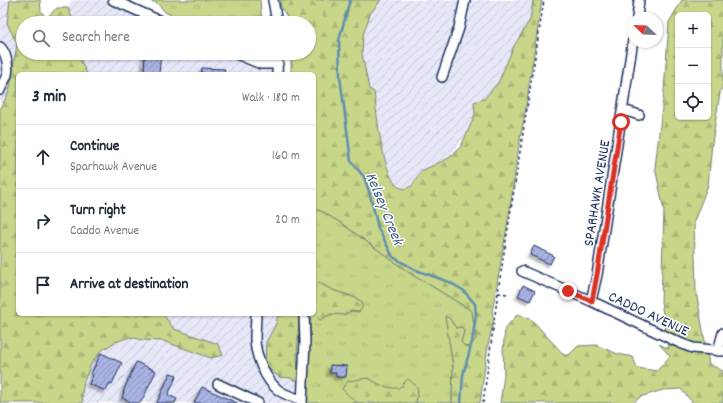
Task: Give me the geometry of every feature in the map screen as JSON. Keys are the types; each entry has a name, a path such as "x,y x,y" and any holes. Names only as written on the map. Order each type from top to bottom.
{"street":[{"path":"113,0 149,16"},
{"path":"273,0 276,16"},
{"path":"442,77 459,28 465,0"},
{"path":"637,12 639,0"},
{"path":"0,47 3,50 7,63 7,74 0,90"},
{"name":"SPARHAWK AVENUE","path":"592,301 632,48"},
{"path":"251,60 261,64 278,64"},
{"path":"277,72 278,60"},
{"path":"623,110 639,115"},
{"name":"CADDO AVENUE","path":"522,271 592,301 682,344 693,348 721,351"},
{"path":"256,316 255,340 263,370 276,388 290,397 302,401 305,342 304,316"},
{"path":"721,351 723,333"},
{"path":"218,384 246,401 258,403"}],"path":[{"path":"483,403 498,293 544,0"},
{"path":"498,293 508,294"}],"shaded area":[{"path":"0,0 7,0 10,1 7,23 16,42 16,50 9,92 0,109"},
{"path":"72,0 113,0 149,16 71,16 68,8"},
{"path":"381,0 533,0 530,20 513,48 498,83 474,108 475,114 465,136 449,158 421,171 412,186 404,189 397,186 391,176 384,158 374,92 369,89 362,54 364,36 370,14"},
{"path":"262,60 278,64 277,72 86,72 81,61"},
{"path":"164,316 304,316 302,403 83,403 82,394 84,381 91,364 101,351 115,342 130,337 143,340 163,341 211,358 189,334 174,329"}],"green space":[{"path":"10,0 40,0 41,11 45,16 16,16 16,42 7,23"},
{"path":"147,0 260,0 261,16 173,16 165,12 157,3"},
{"path":"280,0 381,0 370,14 363,36 362,54 369,89 374,92 381,141 387,167 396,185 404,189 412,186 421,171 449,158 461,146 475,114 474,102 484,99 498,83 514,46 530,20 533,0 542,0 510,209 492,312 494,320 488,345 480,403 452,403 453,366 445,316 450,319 456,328 462,327 464,331 461,342 465,346 469,347 476,339 472,311 414,276 341,223 316,210 316,72 291,72 291,60 316,60 316,16 287,16 281,7"},
{"path":"682,0 723,0 723,85 720,93 712,143 708,185 694,221 696,291 709,364 723,371 723,403 693,403 681,389 663,390 640,397 633,403 500,403 504,375 503,351 505,328 518,314 532,320 564,355 569,355 578,346 596,345 618,354 633,357 637,368 657,371 670,356 659,344 669,349 661,302 664,211 655,167 664,91 669,22"},
{"path":"57,8 68,8 71,16 48,16"},
{"path":"16,50 16,60 81,60 86,72 16,72 16,316 164,316 174,329 218,344 223,355 211,358 163,341 143,340 130,337 115,342 101,351 91,364 84,381 82,394 83,403 0,403 0,109 9,92"},
{"path":"316,210 341,223 414,276 472,311 476,340 469,347 465,346 461,342 464,331 456,328 450,319 446,317 453,366 452,403 303,403 306,387 311,316 346,314 362,302 316,282"},
{"path":"316,282 335,291 349,295 362,302 362,308 359,312 351,311 344,315 331,314 320,320 316,316"},
{"path":"278,316 298,316 298,376 294,381 292,378 279,377 265,365 266,342 276,324"},
{"path":"368,378 390,388 399,388 408,379 418,390 416,403 359,403 342,389 348,381"}],"building":[{"path":"145,60 160,60 159,72 144,72"},
{"path":"202,68 225,69 224,72 201,72"},
{"path":"534,246 554,256 550,264 530,255"},
{"path":"523,285 535,291 530,301 518,296"},
{"path":"101,353 122,363 112,384 110,383 106,391 89,384 93,375 91,374"},
{"path":"136,362 156,371 140,403 133,403 122,398 123,392"},
{"path":"330,365 347,366 346,377 336,377 336,373 330,373"},
{"path":"170,373 177,375 168,395 177,399 175,403 157,403"},
{"path":"202,387 237,403 194,403"}],"waterway":[{"name":"Kelsey Creek","path":"350,0 339,40 340,76 351,161 364,177 370,194 378,228 393,257 416,270 449,282 463,290 475,304 476,315 472,342 463,375 461,403"}],"route":[{"path":"568,291 592,301 621,122"}]}
